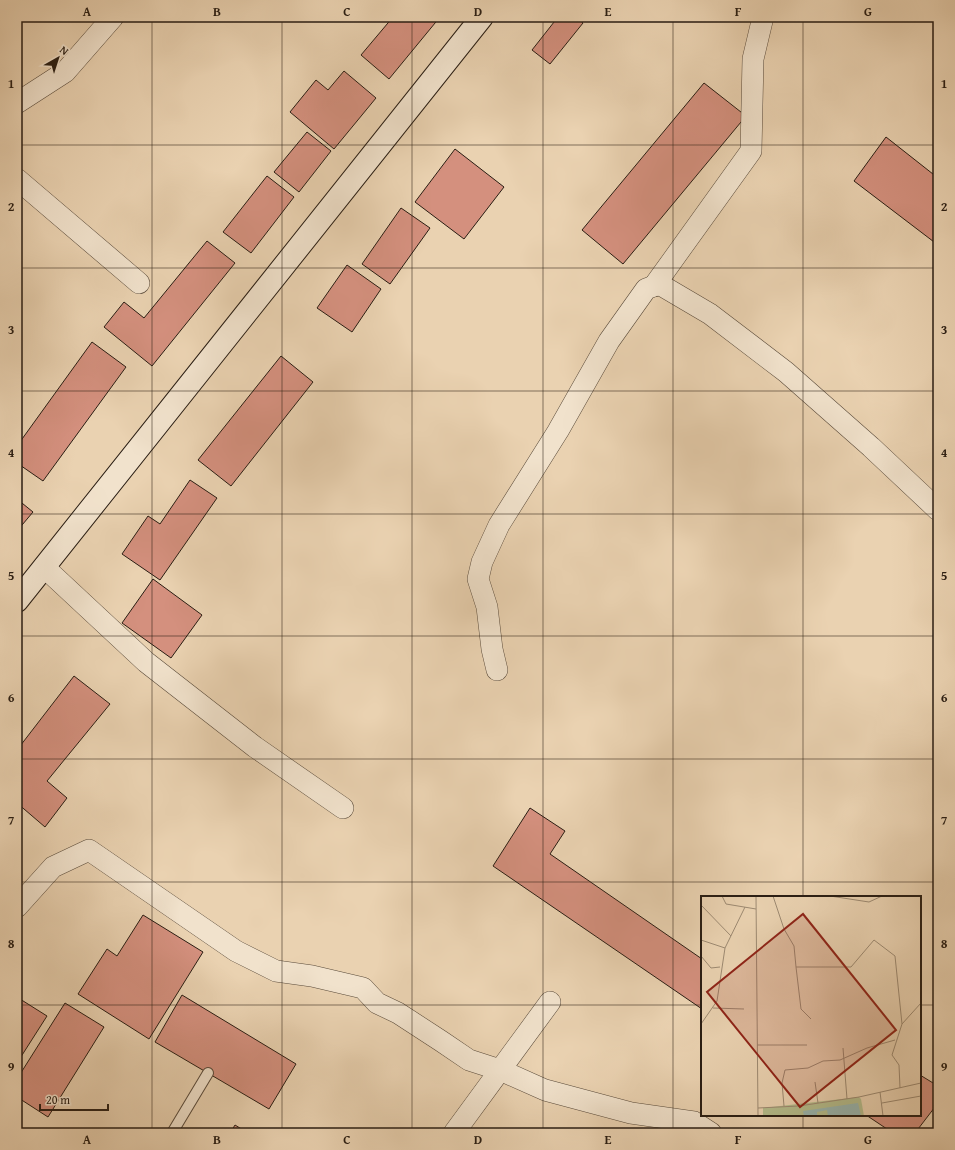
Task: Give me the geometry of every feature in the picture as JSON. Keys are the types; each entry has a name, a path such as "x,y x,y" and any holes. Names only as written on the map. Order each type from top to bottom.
{"main road":[{"path":"17,601 482,17"}],"street":[{"path":"17,103 65,72 113,17"},
{"path":"654,286 750,151 753,59 763,17"},
{"path":"17,179 139,283"},
{"path":"497,670 492,649 487,607 478,579 482,562 499,525 558,431 608,341 646,289 659,284 710,314 786,372 871,447 938,510"},
{"path":"44,567 146,662 255,747 343,808"},
{"path":"17,907 54,867 89,850 236,952 276,971 312,976 363,988 377,1003 398,1013 441,1040 469,1060 500,1070 545,1090 631,1113 694,1122 710,1133"},
{"path":"454,1133 550,1002"}],"lane":[{"path":"172,1133 208,1073"}],"building":[{"path":"393,17 440,17 389,79 361,55"},
{"path":"558,17 576,17 583,23 550,64 532,50"},
{"path":"344,71 376,98 334,149 290,112 316,80 328,90"},
{"path":"704,83 746,116 623,264 582,230"},
{"path":"307,132 331,151 299,192 274,172"},
{"path":"886,137 938,178 938,245 854,181"},
{"path":"455,149 504,187 464,239 415,202"},
{"path":"267,176 294,197 251,253 223,232"},
{"path":"401,208 430,228 390,284 362,264"},
{"path":"207,241 235,263 152,366 104,327 124,302 144,318"},
{"path":"347,265 381,289 352,332 317,308"},
{"path":"92,342 126,367 43,481 17,463 17,446"},
{"path":"281,356 313,382 231,486 198,460"},
{"path":"190,480 217,498 160,580 122,554 148,516 160,524"},
{"path":"17,499 33,512 17,531"},
{"path":"153,579 202,615 171,658 122,623"},
{"path":"74,676 110,704 47,781 67,798 45,827 17,803 17,750"},
{"path":"530,808 565,831 550,854 701,958 701,1008 493,866"},
{"path":"143,915 203,952 149,1039 78,994 107,949 117,956"},
{"path":"182,995 296,1064 269,1109 155,1042"},
{"path":"20,999 47,1016 17,1063 17,1003"},
{"path":"65,1003 104,1027 48,1117 17,1097 17,1079"},
{"path":"921,1076 938,1086 938,1103 915,1133 893,1133 868,1116 921,1116"},
{"path":"235,1125 248,1133 230,1133"}]}
